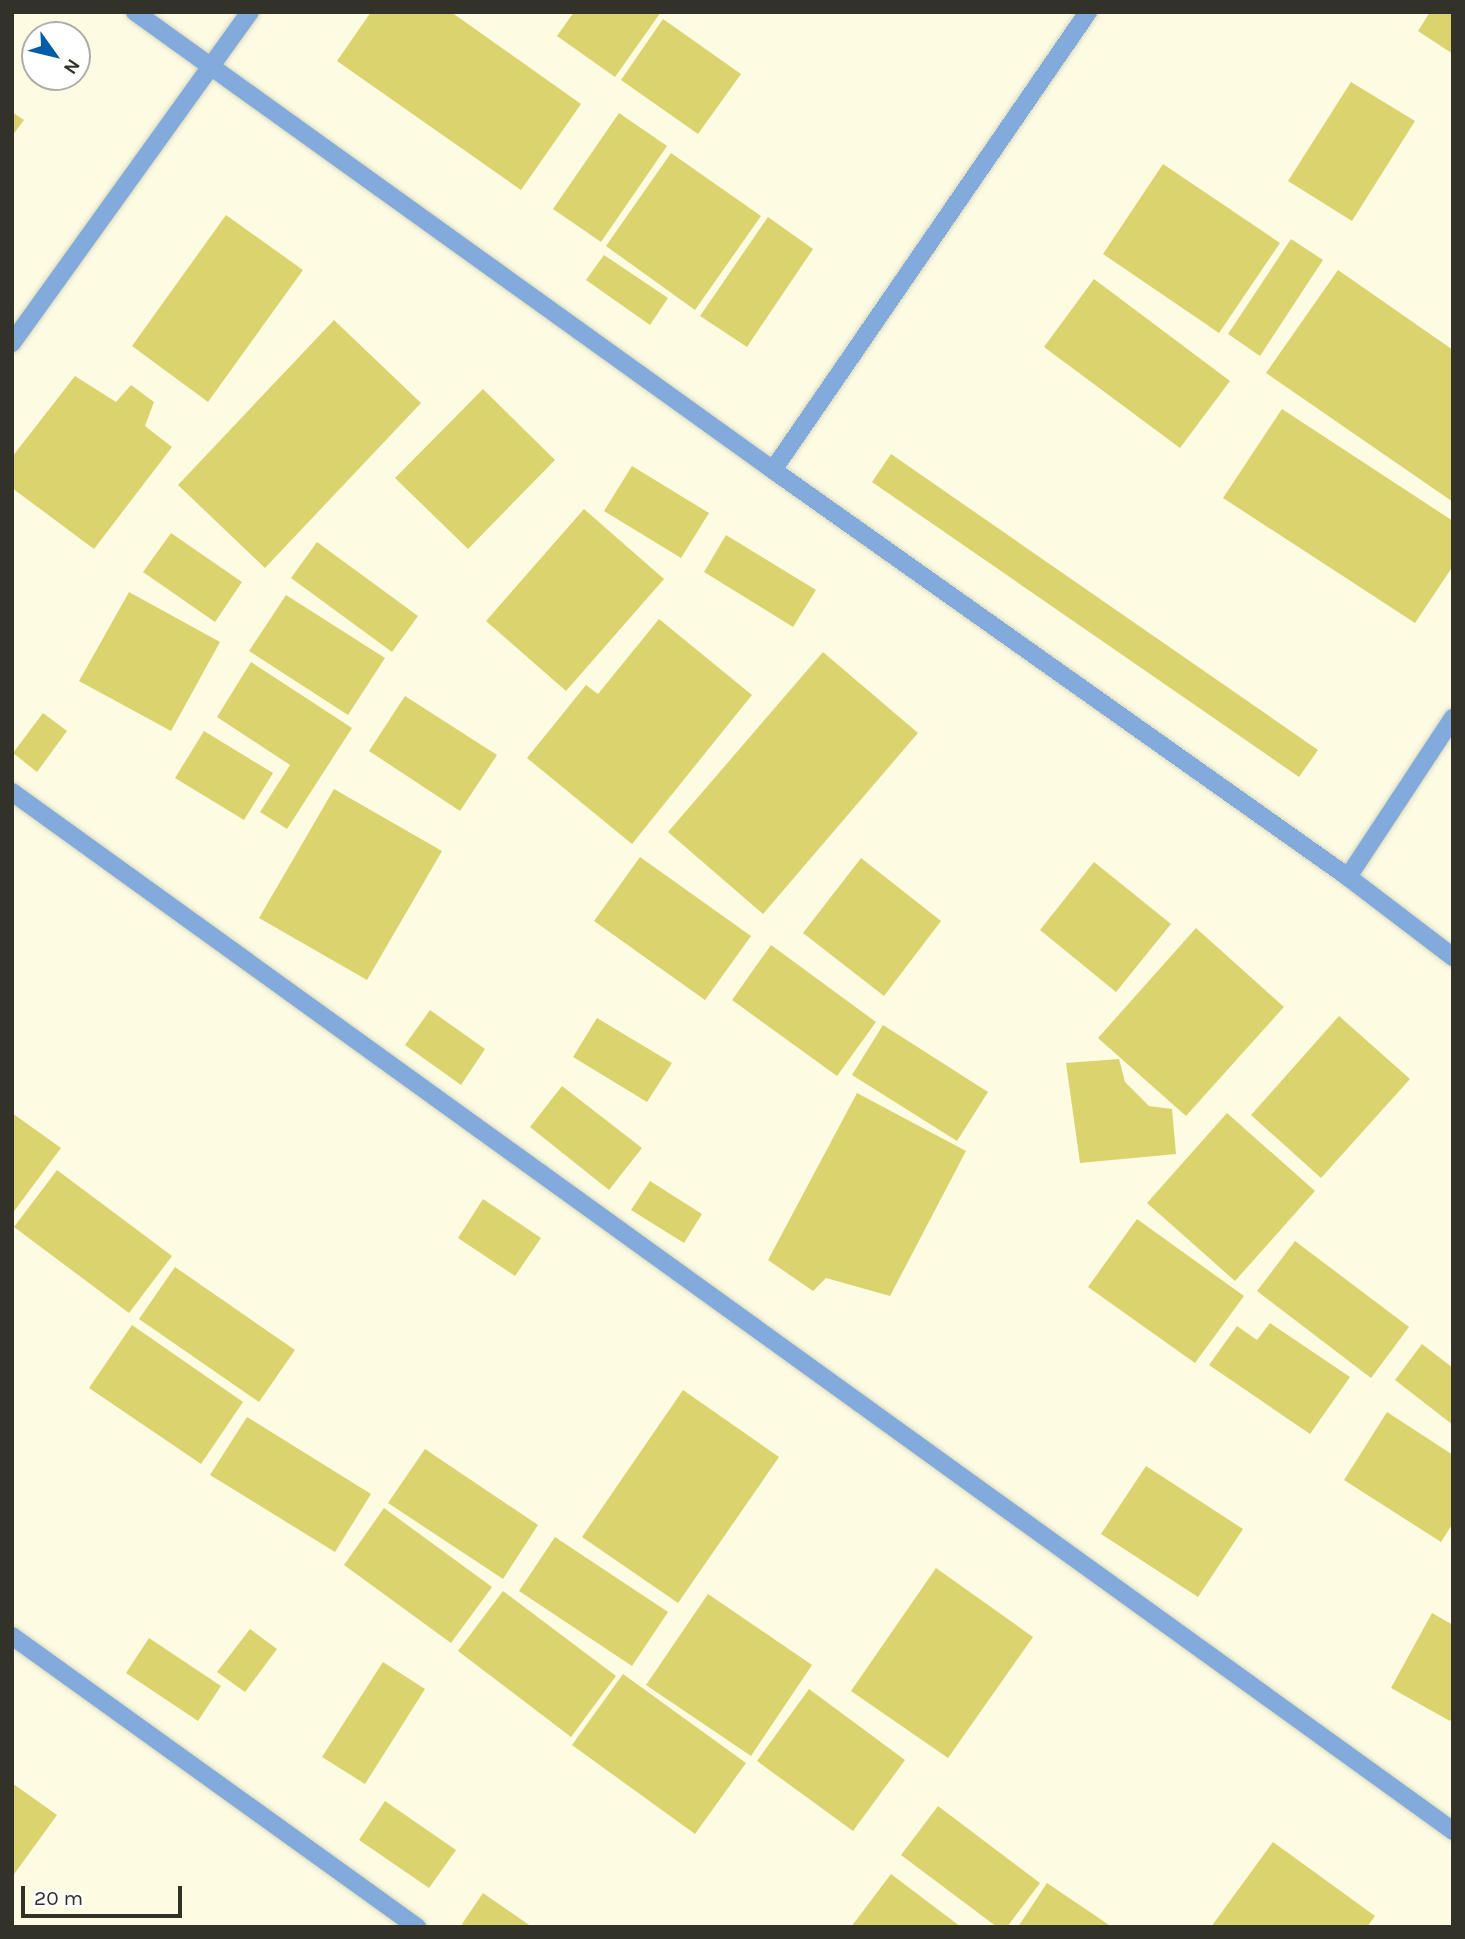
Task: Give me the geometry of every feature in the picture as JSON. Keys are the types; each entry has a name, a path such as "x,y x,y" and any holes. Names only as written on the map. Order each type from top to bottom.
{"street":[{"path":"135,12 773,470 1348,877 1453,957"},
{"path":"12,343 250,12"},
{"path":"773,470 1088,12"},
{"path":"1348,877 1453,718"},
{"path":"12,792 1453,1831"},
{"path":"12,1636 417,1927"}],"building":[{"path":"371,12 451,12 581,104 521,190 337,61"},
{"path":"574,12 661,12 615,77 557,36"},
{"path":"1430,12 1453,12 1453,54 1418,31"},
{"path":"663,19 741,74 698,134 621,80"},
{"path":"1351,82 1415,121 1352,221 1288,181"},
{"path":"12,112 24,120 12,136"},
{"path":"619,113 667,146 601,242 553,209"},
{"path":"671,153 761,216 695,310 606,246"},
{"path":"1163,164 1280,243 1219,333 1103,254"},
{"path":"226,215 303,270 208,402 132,346"},
{"path":"768,217 813,249 747,347 700,316"},
{"path":"1291,239 1323,260 1260,356 1228,334"},
{"path":"604,255 668,298 650,325 586,280"},
{"path":"1338,270 1453,350 1453,502 1266,373"},
{"path":"1094,279 1230,381 1180,448 1044,347"},
{"path":"334,320 421,403 265,568 178,485"},
{"path":"75,376 116,402 131,385 154,402 145,426 172,447 94,549 12,488 12,457"},
{"path":"483,389 555,460 468,549 395,478"},
{"path":"1282,409 1453,521 1453,566 1415,623 1223,498"},
{"path":"891,454 1318,750 1299,777 872,482"},
{"path":"632,466 709,513 681,558 604,511"},
{"path":"584,509 664,579 566,691 486,621"},
{"path":"171,533 242,582 215,622 143,572"},
{"path":"726,535 816,590 793,627 704,572"},
{"path":"317,542 418,616 392,652 291,578"},
{"path":"129,592 220,642 171,731 79,681"},
{"path":"286,595 385,658 348,715 249,651"},
{"path":"659,619 752,695 632,844 527,758 586,685 598,694"},
{"path":"823,652 918,733 763,914 668,832"},
{"path":"251,662 352,728 287,829 260,812 290,765 217,717"},
{"path":"405,696 497,755 460,811 369,751"},
{"path":"43,713 67,731 37,772 13,753"},
{"path":"204,731 273,773 244,820 175,778"},
{"path":"334,789 442,851 367,980 259,918"},
{"path":"640,857 751,936 705,1000 594,921"},
{"path":"861,858 941,921 884,996 803,933"},
{"path":"1094,862 1171,924 1116,992 1040,930"},
{"path":"1196,928 1284,1007 1186,1116 1098,1038"},
{"path":"771,945 876,1022 837,1076 732,1000"},
{"path":"430,1010 485,1049 461,1085 405,1045"},
{"path":"1339,1016 1410,1079 1321,1178 1251,1115"},
{"path":"597,1018 672,1063 647,1102 573,1057"},
{"path":"883,1025 988,1092 957,1141 852,1075"},
{"path":"1119,1059 1125,1082 1149,1106 1172,1109 1176,1154 1080,1163 1066,1063"},
{"path":"562,1086 642,1148 609,1190 530,1127"},
{"path":"857,1093 966,1151 890,1296 826,1278 813,1291 768,1260"},
{"path":"12,1113 61,1148 12,1214"},
{"path":"1227,1113 1315,1191 1235,1281 1147,1203"},
{"path":"57,1170 172,1256 129,1313 14,1227"},
{"path":"650,1181 702,1214 684,1243 631,1210"},
{"path":"483,1199 541,1238 515,1276 458,1238"},
{"path":"1137,1219 1244,1296 1195,1363 1088,1287"},
{"path":"1295,1241 1409,1327 1371,1378 1257,1291"},
{"path":"175,1267 295,1350 259,1402 139,1319"},
{"path":"1270,1323 1350,1377 1310,1434 1209,1365 1237,1326 1257,1340"},
{"path":"132,1325 243,1402 201,1464 89,1388"},
{"path":"1422,1344 1453,1368 1453,1425 1395,1380"},
{"path":"683,1390 779,1457 678,1603 582,1537"},
{"path":"1387,1412 1453,1455 1453,1523 1441,1542 1344,1480"},
{"path":"247,1417 371,1494 335,1552 210,1475"},
{"path":"425,1449 538,1525 503,1579 388,1503"},
{"path":"1146,1466 1243,1529 1198,1597 1101,1534"},
{"path":"384,1508 492,1587 451,1643 344,1565"},
{"path":"555,1537 668,1612 632,1666 519,1591"},
{"path":"936,1568 1033,1637 948,1758 851,1691"},
{"path":"503,1591 616,1676 571,1737 458,1651"},
{"path":"708,1594 812,1665 751,1756 646,1685"},
{"path":"1432,1613 1453,1625 1453,1716 1450,1721 1391,1688"},
{"path":"250,1629 277,1649 245,1692 217,1672"},
{"path":"149,1638 221,1686 198,1721 126,1673"},
{"path":"383,1662 425,1689 365,1784 322,1757"},
{"path":"623,1674 746,1763 695,1834 572,1745"},
{"path":"809,1689 905,1760 853,1831 757,1761"},
{"path":"12,1783 57,1815 12,1877"},
{"path":"385,1801 456,1850 429,1888 359,1840"},
{"path":"938,1806 1040,1883 1007,1927 997,1927 901,1855"},
{"path":"1273,1842 1375,1916 1367,1927 1211,1927"},
{"path":"891,1874 961,1927 851,1927"},
{"path":"1047,1883 1112,1927 1018,1927"},
{"path":"483,1893 532,1927 466,1927 462,1924"}]}
